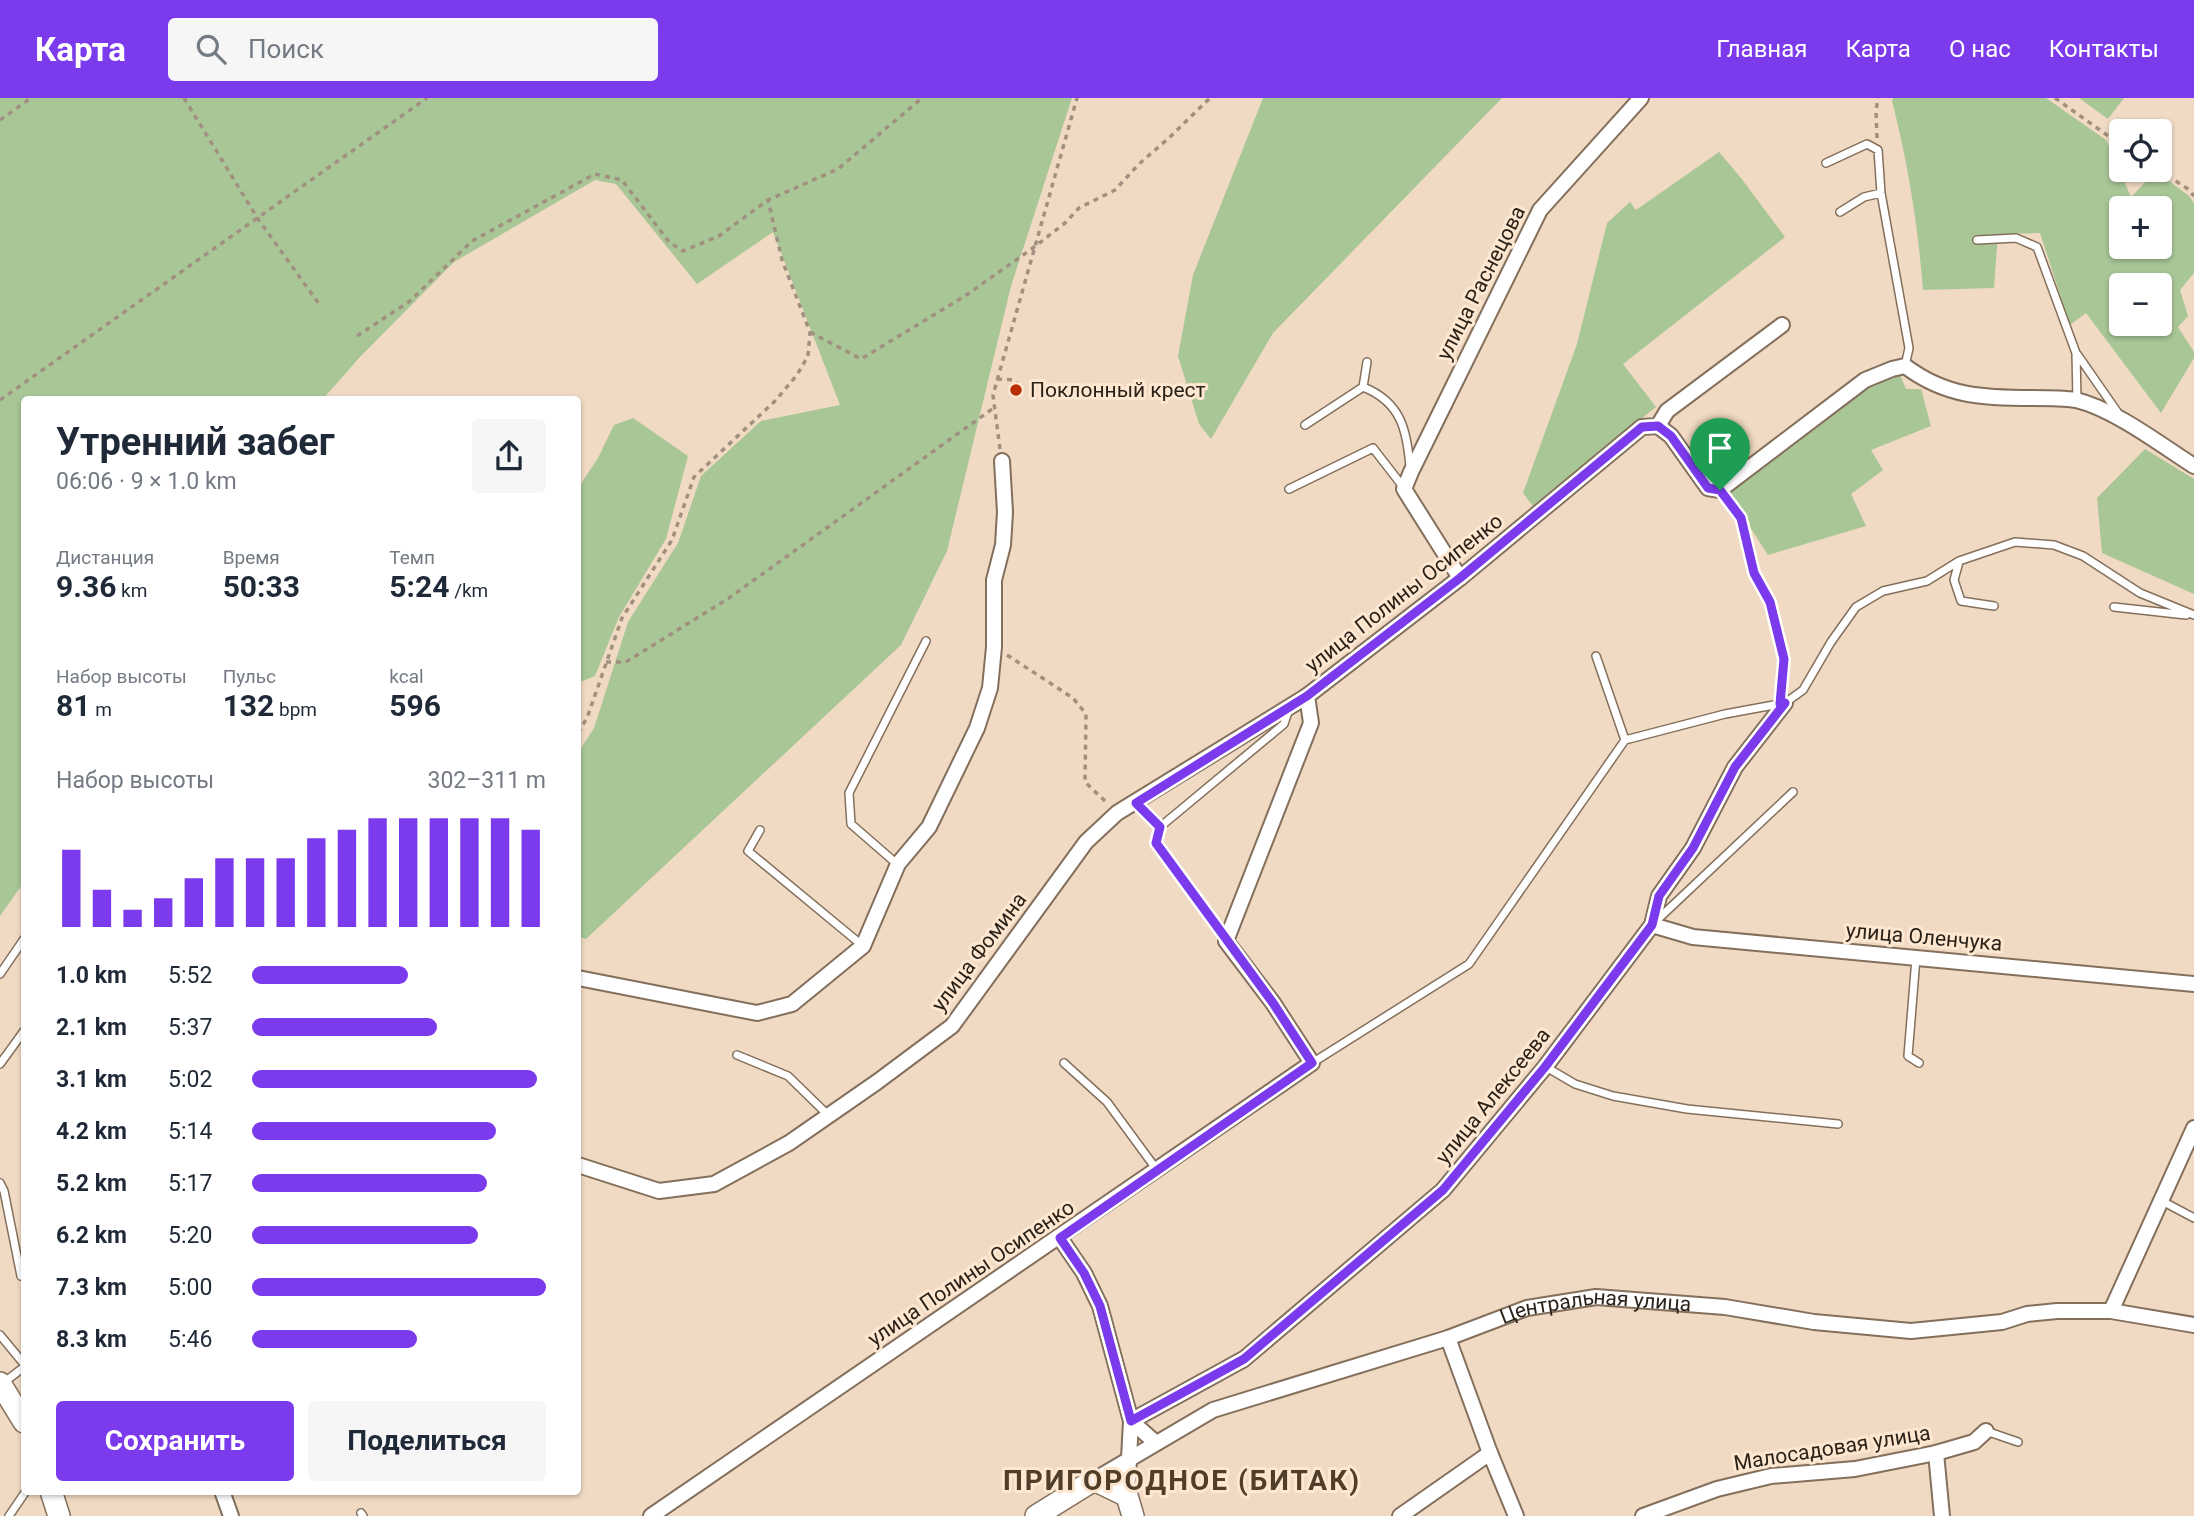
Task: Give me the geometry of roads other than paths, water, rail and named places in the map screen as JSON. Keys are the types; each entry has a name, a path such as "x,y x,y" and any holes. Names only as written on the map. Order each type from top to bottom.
{"street":[{"name":"улица Раснецова","path":"1404,489 1540,210 1641,98"},
{"name":"улица Полины Осипенко","path":"1226,941 1311,723 1307,696 1460,578 1642,427 1658,426 1667,411 1782,325"},
{"path":"1658,426 1671,436 1708,488 1720,490 1865,380 1905,366 1938,387 1984,398 2059,398 2098,408 2194,466"},
{"path":"581,979 757,1013 792,1004 863,946 898,864 929,827 977,728 990,688 994,647 994,580 1004,534 1002,461"},
{"path":"1404,489 1460,578"},
{"name":"улица Фомина","path":"581,1166 659,1191 714,1184 789,1143 952,1026 1086,842 1117,814 1307,696"},
{"name":"улица Алексеева","path":"1131,1421 1244,1359 1443,1190 1545,1067 1652,925 1659,896 1693,848 1735,767 1783,703"},
{"name":"улица Оленчука","path":"1652,925 1693,937 2194,984"},
{"path":"1226,941 1273,1003 1312,1063"},
{"name":"улица Полины Осипенко","path":"651,1516 1312,1063"},
{"path":"2111,1311 2194,1128"},
{"path":"1060,1238 1084,1273 1100,1306 1131,1421 1130,1506"},
{"name":"Центральная улица","path":"1036,1516 1213,1410 1448,1338 1527,1308 1596,1297 1725,1307 1814,1322 1910,1331 2001,1322 2027,1314 2057,1311 2111,1311 2194,1325"},
{"path":"1448,1338 1516,1516"},
{"path":"1,1384 21,1417"},
{"path":"1131,1421 1156,1443"},
{"name":"Малосадовая улица","path":"1643,1516 1717,1489 1771,1476 1855,1469 1936,1452 1974,1442 1986,1431"},
{"path":"1936,1452 1942,1516"},
{"path":"1400,1516 1490,1453"},
{"path":"1094,1480 1130,1506"},
{"path":"52,1495 59,1516"},
{"path":"228,1495 231,1516"}],"lane":[{"path":"1826,163 1867,144 1878,150 1881,193 1909,348 1905,366"},
{"path":"1839,212 1864,197 1881,193"},
{"path":"1977,240 2016,238 2038,247 2076,353 2124,422"},
{"path":"2076,353 2077,401"},
{"path":"1305,425 1363,387 1367,362"},
{"name":"улица Раснецова","path":"1363,387 1378,393 1393,406 1407,437 1410,472"},
{"path":"1289,489 1373,448 1404,489"},
{"path":"1596,656 1625,740 1725,714 1783,703 1804,690 1831,642 1856,607 1884,591 1927,581 1959,561 2015,542 2054,545 2083,556 2140,593 2194,615 2114,607"},
{"path":"1959,561 1954,580 1961,601 1994,606"},
{"path":"898,864 851,824 849,793 926,641"},
{"path":"1226,941 1156,843 1160,827 1284,724 1289,708"},
{"name":"улица Полины Осипенко","path":"1312,1063 1469,964 1625,740"},
{"path":"1652,925 1793,792"},
{"path":"760,830 748,851 863,946"},
{"path":"0,974 21,943"},
{"path":"1916,957 1909,1056 1919,1063"},
{"path":"0,1063 21,1036"},
{"path":"737,1055 788,1076 828,1115"},
{"path":"1064,1063 1107,1102 1157,1171"},
{"path":"1545,1067 1574,1084 1613,1096 1687,1109 1838,1124"},
{"path":"0,1183 4,1191 21,1276"},
{"path":"2162,1201 2194,1218"},
{"path":"0,1335 21,1361"},
{"path":"1,1384 21,1367"},
{"path":"1986,1431 2018,1442"},
{"path":"9,1516 23,1495"}],"place":[{"name":"Поклонный крест","path":"1016,390"}],"district":[{"name":"ПРИГОРОДНОЕ (БИТАК)","path":"1182,1480"}]}
